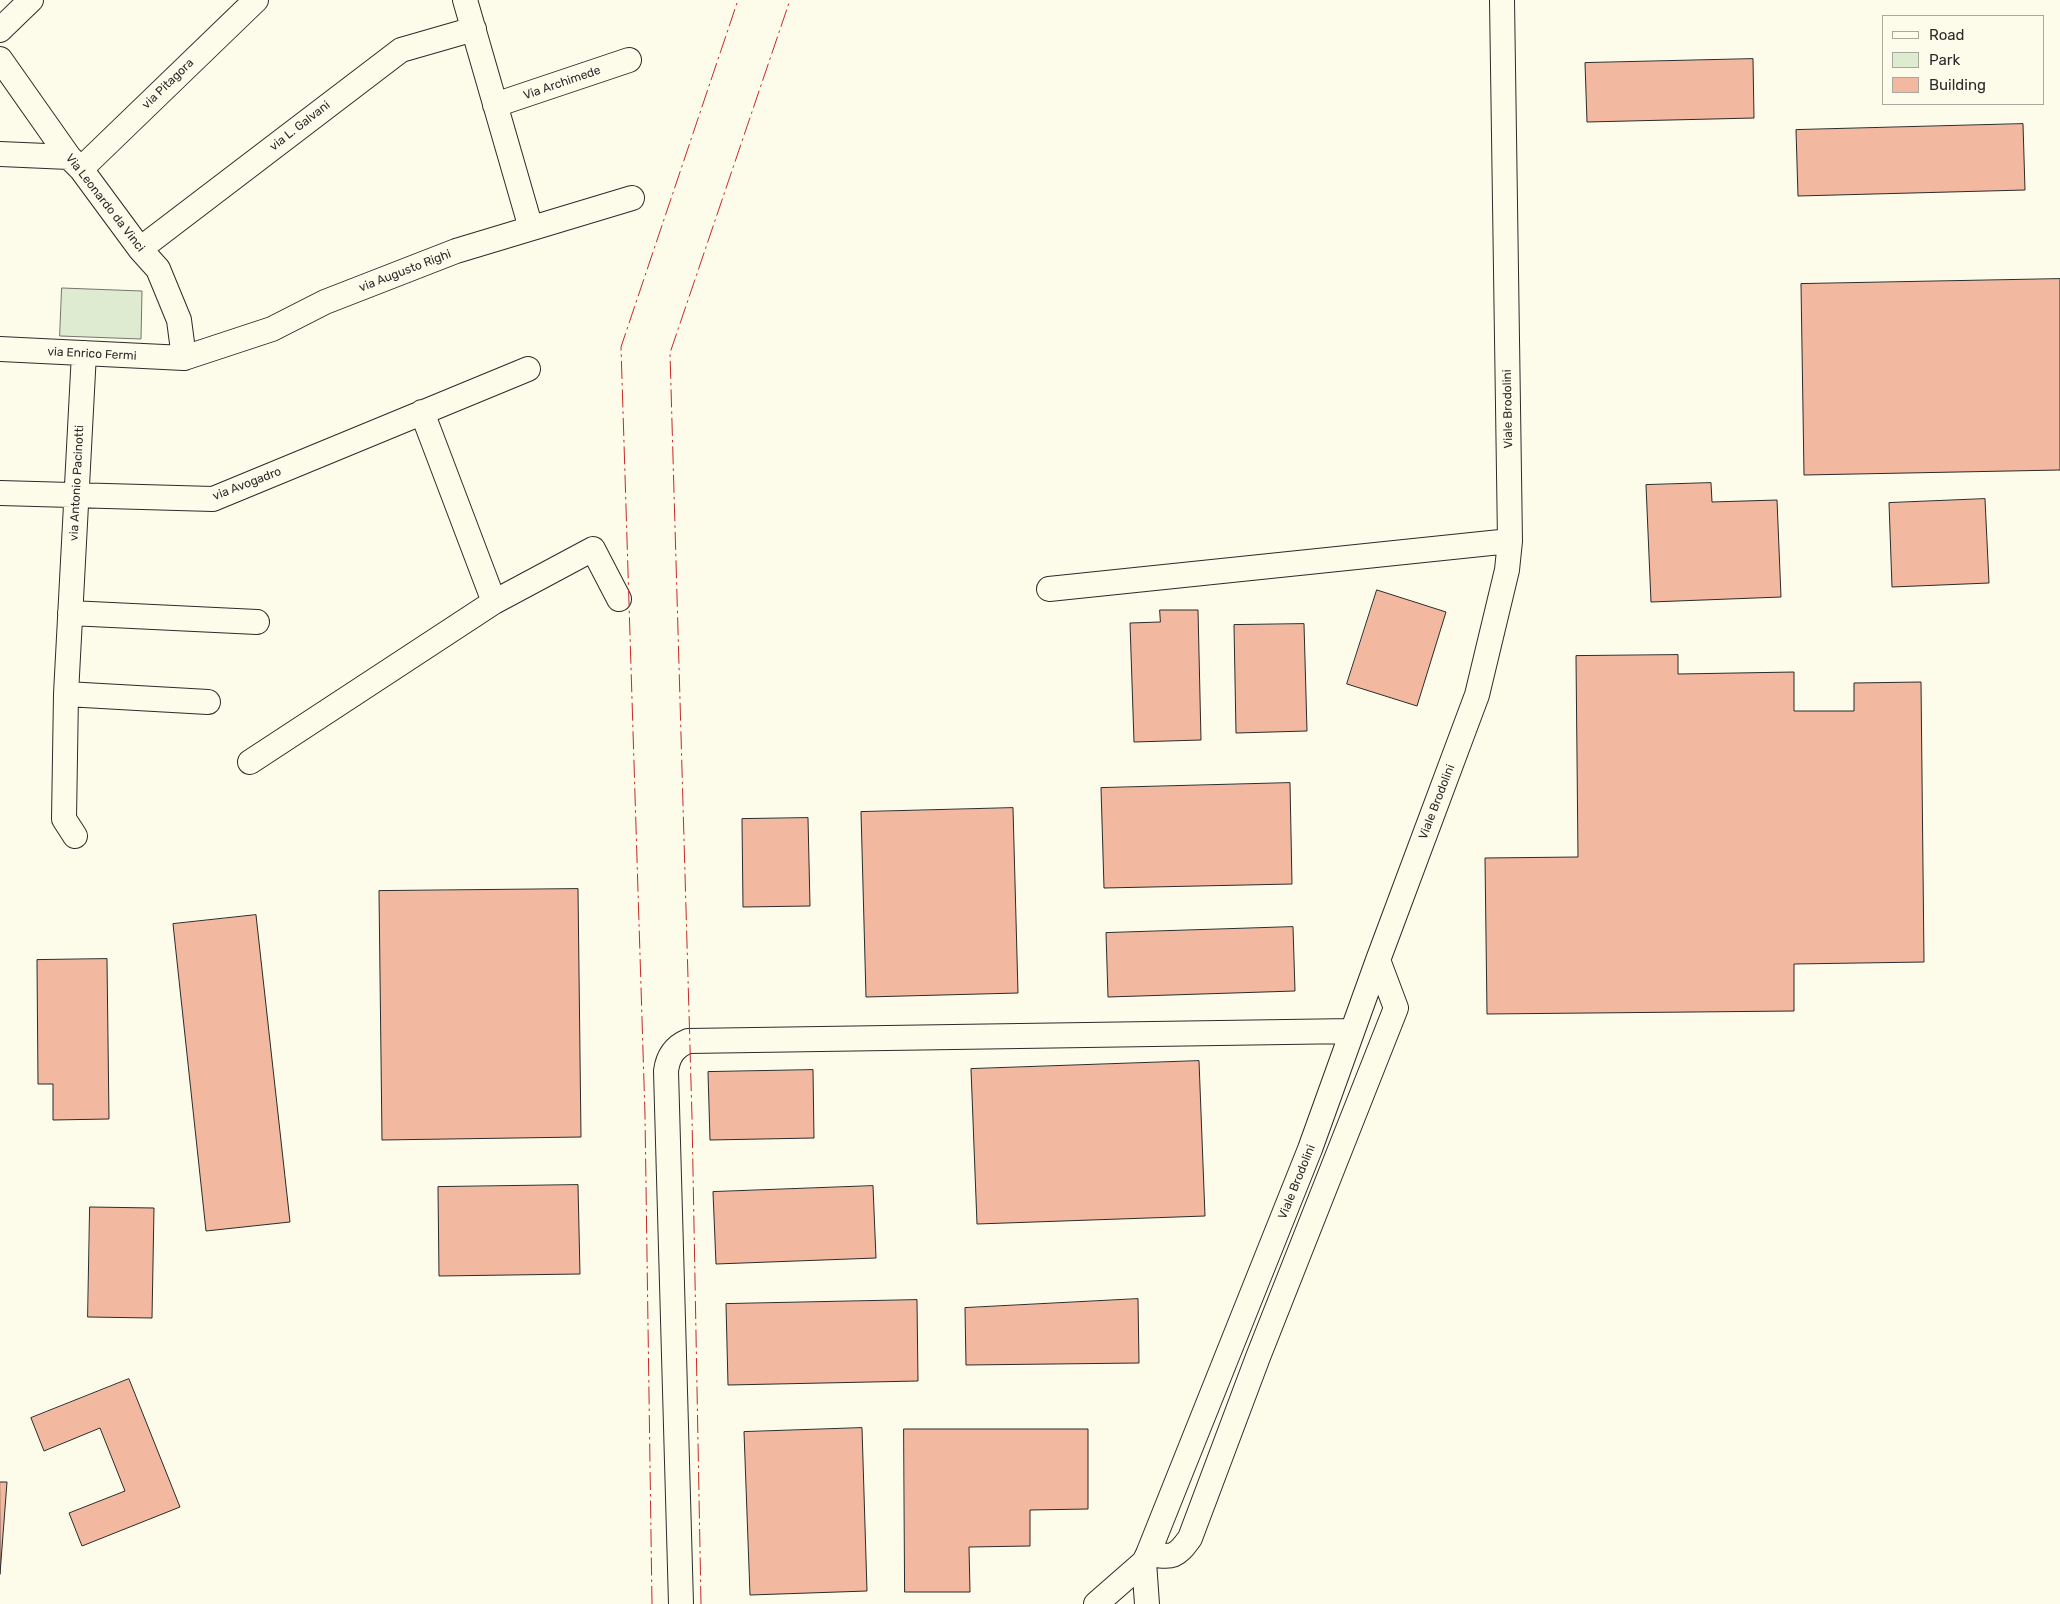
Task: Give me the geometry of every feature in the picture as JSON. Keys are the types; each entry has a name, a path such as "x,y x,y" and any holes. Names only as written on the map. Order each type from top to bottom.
{"street":[{"path":"3,22 31,0"},
{"name":"via Pitagora","path":"75,163 256,0"},
{"path":"465,0 528,218 528,228"},
{"name":"Viale Brodolini","path":"1146,1558 1310,1149 1477,695 1507,570 1510,541 1502,0"},
{"name":"via L. Galvani","path":"140,249 401,50 474,29"},
{"name":"Via Leonardo da Vinci","path":"0,59 75,163 140,249 158,269 179,320 184,358"},
{"name":"Via Archimede","path":"495,105 629,60"},
{"path":"0,154 75,163"},
{"name":"via Augusto Righi","path":"184,358 272,329 325,302 456,251 632,198"},
{"name":"via Enrico Fermi","path":"0,349 184,358"},
{"name":"via Antonio Pacinotti","path":"75,836 64,818 66,694 84,353"},
{"name":"via Avogadro","path":"0,493 213,499 528,369"},
{"path":"422,412 494,602"},
{"path":"1049,589 1510,541"},
{"path":"250,762 494,602 594,549 619,599"},
{"path":"70,613 257,622"},
{"path":"66,694 208,702"},
{"path":"1103,1601 1146,1558 1169,1556 1180,1552 1190,1538 1258,1357 1396,1008 1378,960"},
{"path":"681,1604 666,1071 667,1061 678,1045 688,1041 1352,1031"},
{"path":"1146,1558 1146,1604"}],"green space":[{"path":"62,288 142,291 141,339 60,336"}],"building":[{"path":"1753,59 1754,118 1587,122 1585,63"},
{"path":"2023,124 2025,190 1798,196 1796,130"},
{"path":"2060,279 2060,470 1804,475 1801,284"},
{"path":"1711,483 1712,502 1777,500 1781,597 1651,602 1646,485"},
{"path":"1985,499 1989,583 1892,587 1889,503"},
{"path":"1377,590 1446,612 1417,706 1347,684"},
{"path":"1160,610 1198,610 1201,740 1134,742 1130,623 1160,622"},
{"path":"1304,624 1307,731 1236,733 1234,625"},
{"path":"1678,655 1678,674 1794,672 1794,711 1854,711 1854,683 1921,682 1924,962 1794,964 1794,1011 1487,1014 1485,858 1578,857 1576,656"},
{"path":"1290,783 1292,884 1104,888 1101,788"},
{"path":"1013,808 1018,993 866,997 861,812"},
{"path":"808,818 810,906 743,907 742,819"},
{"path":"578,889 581,1137 382,1140 379,891"},
{"path":"256,915 290,1222 206,1231 173,924"},
{"path":"1293,927 1295,991 1108,997 1106,933"},
{"path":"107,959 109,1119 53,1120 53,1084 38,1084 37,960"},
{"path":"1199,1061 1205,1216 977,1224 971,1069"},
{"path":"813,1070 814,1138 710,1140 708,1072"},
{"path":"578,1185 580,1274 439,1276 438,1187"},
{"path":"873,1186 876,1258 716,1264 713,1192"},
{"path":"90,1207 154,1208 152,1318 88,1317"},
{"path":"1138,1299 1139,1363 966,1365 965,1308"},
{"path":"917,1300 918,1381 728,1385 726,1304"},
{"path":"129,1379 180,1507 82,1546 69,1513 125,1491 100,1428 44,1451 31,1418"},
{"path":"862,1428 867,1591 750,1595 744,1432"},
{"path":"904,1429 1088,1429 1088,1509 1030,1510 1030,1546 969,1547 970,1592 905,1592"},
{"path":"0,1482 7,1482 0,1574"}],"power":[{"path":"652,1604 645,1115 621,347 738,0"},
{"path":"701,1604 692,1117 670,353 790,0"}]}
